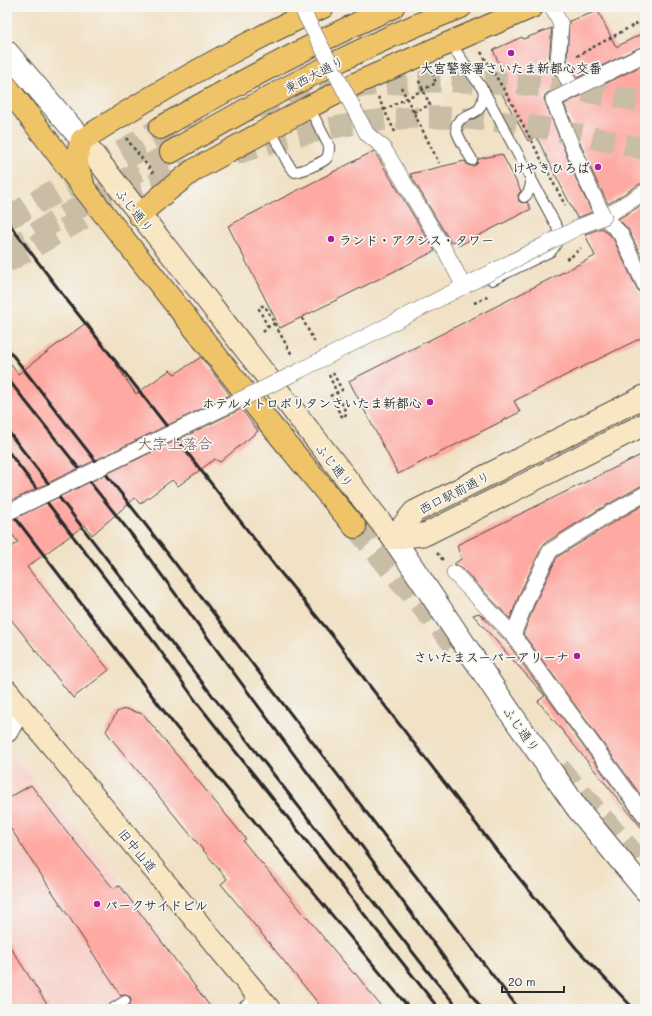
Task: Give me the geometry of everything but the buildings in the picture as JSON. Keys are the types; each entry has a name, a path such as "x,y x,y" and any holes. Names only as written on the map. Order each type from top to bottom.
{"main road":[{"path":"86,191 77,166 76,155 82,140 187,76 323,7"},
{"name":"東西大通り","path":"160,128 289,56 393,7"},
{"name":"東西大通り","path":"172,152 235,115 300,80 410,28 461,7"},
{"path":"139,215 182,178 309,107 359,82 532,7"},
{"path":"7,87 86,191 266,418 355,527"},
{"name":"ふじ通り","path":"82,140 139,215 393,538"},
{"name":"西口駅前通り","path":"393,538 414,512 645,396"},
{"name":"西口駅前通り","path":"393,538 426,534 645,424"},
{"name":"旧中山道","path":"11,702 256,1005"}],"street":[{"path":"301,7 367,134 383,147 446,252 464,287"},
{"path":"552,7 561,25 558,61 573,90"},
{"name":"ふじ通り","path":"7,52 82,140"},
{"path":"645,54 552,100 585,178 604,217 620,233 645,285"},
{"path":"7,513 301,370 581,226 604,217 645,192"},
{"path":"513,635 528,597 550,551 602,518 645,494"},
{"name":"ふじ通り","path":"393,538 514,718 577,808 645,890"},
{"path":"454,573 513,635 645,816"},
{"path":"7,731 11,702"}],"lane":[{"path":"276,389 551,250 556,244 558,236 557,227 531,177 484,91 450,43"},
{"path":"472,160 457,131 457,124 462,118 479,109 483,100 484,91"},
{"path":"270,128 290,167 295,172 302,171 326,158 329,152 329,146 309,107"},
{"path":"524,197 528,195 531,186 531,177"},
{"path":"115,1009 114,1008 125,1001"}],"path":[{"path":"560,65 645,19"},
{"path":"478,46 509,98 567,208"},
{"path":"384,110 436,83 429,67"},
{"path":"413,112 430,105 414,74"},
{"path":"398,81 439,163"},
{"path":"375,92 387,115"},
{"path":"122,133 153,173"},
{"path":"564,259 572,256 582,247"},
{"path":"472,305 493,294"},
{"path":"268,327 259,309 262,305 265,306 301,370"},
{"path":"264,332 268,327 277,322"},
{"path":"322,377 336,371"},
{"path":"329,374 336,391 338,396 346,413 346,416 343,417 330,396 336,393 342,390"}],"shaded area":[{"path":"7,749 125,886 166,944 219,1009 7,1009"}],"tunnel":[{"path":"256,108 304,96 352,88 401,83 450,81 548,87 645,102"},
{"path":"235,154 293,137 352,124 392,119 443,117 494,121 545,128 645,149"},
{"path":"7,219 98,171 155,144 206,124"},
{"path":"7,218 160,128"},
{"path":"7,250 171,152"},
{"path":"7,262 107,205 191,169"},
{"path":"355,527 461,653"},
{"path":"559,768 645,867"}],"railway":[{"path":"7,221 66,299 276,567 336,640 497,851 576,948 634,1009"},
{"path":"7,348 145,524 519,1009"},
{"path":"7,378 132,535 482,1009"},
{"path":"7,430 263,761 459,1009"},
{"path":"7,450 157,646 198,704 439,1009"},
{"path":"7,507 176,727 410,1009"}],"place":[{"name":"大宮警察署さいたま新都心交番","path":"511,53"},
{"name":"けやきひろば","path":"598,167"},
{"name":"ランド・アクシス・タワー","path":"331,239"},
{"name":"ホテルメトロポリタンさいたま新都心","path":"430,402"},
{"name":"さいたまスーパーアリーナ","path":"577,656"},
{"name":"パークサイドビル","path":"97,904"}],"district":[{"name":"大字上落合","path":"175,443"}]}
